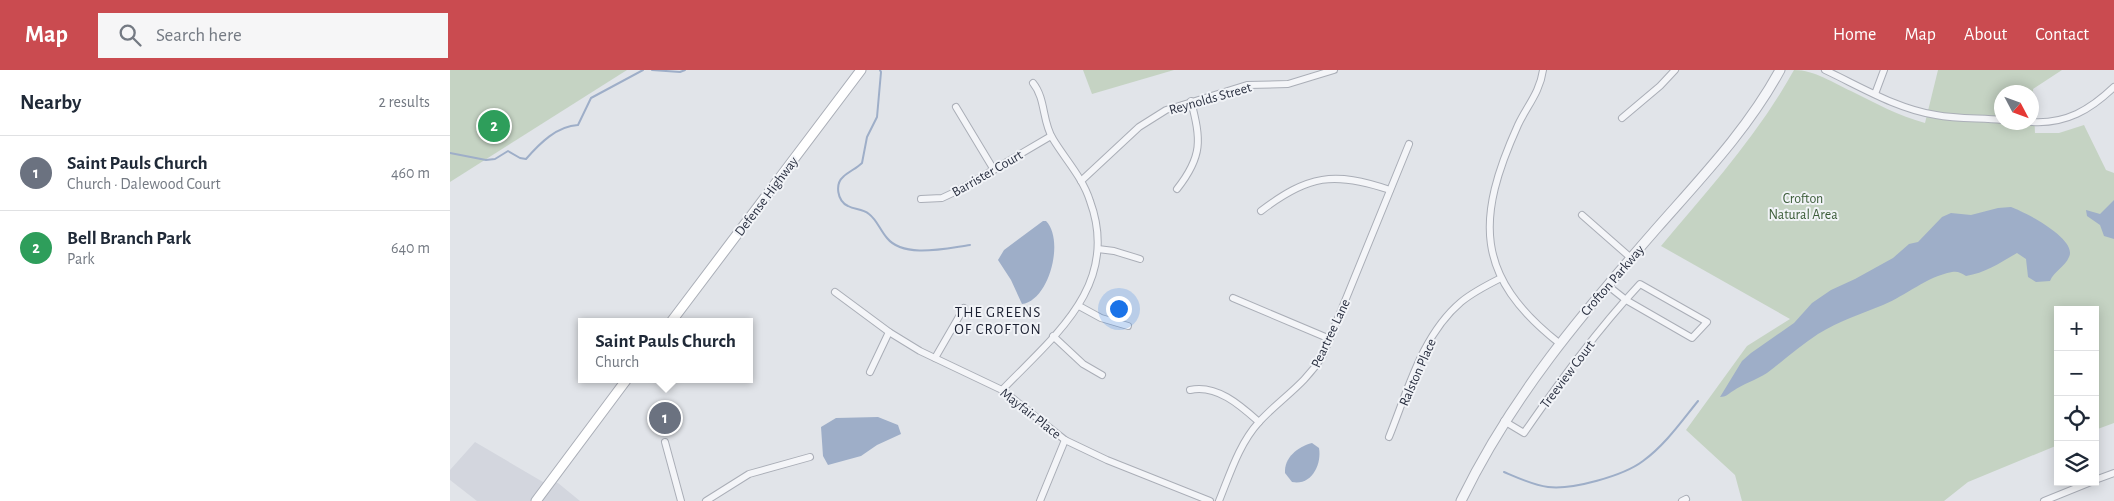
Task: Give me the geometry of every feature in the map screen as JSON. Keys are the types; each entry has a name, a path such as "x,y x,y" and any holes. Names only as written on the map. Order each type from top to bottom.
{"main road":[{"name":"Defense Highway","path":"674,318 861,70"},
{"path":"536,501 624,383"}],"street":[{"name":"Reynolds Street","path":"1081,181 1139,127 1166,110 1248,85 1300,81 1334,70"},
{"path":"1543,70 1538,89 1519,123 1501,166 1490,204 1491,242 1501,278 1521,309 1559,343"},
{"path":"1622,118 1660,86 1675,70"},
{"name":"Crofton Parkway","path":"1461,501 1504,421 1559,343 1746,123 1780,70"},
{"path":"1825,70 1903,106 1936,115 1994,119"},
{"path":"1875,94 1884,70"},
{"path":"1002,390 1079,306 1092,278 1098,249 1095,217 1090,199 1081,181 1051,136 1043,113 1041,96 1033,83"},
{"path":"2039,122 2063,120 2077,115 2100,101 2114,87"},
{"path":"1177,189 1192,169 1198,152 1198,128 1191,101"},
{"path":"956,107 994,170"},
{"name":"Barrister Court","path":"921,199 942,198 1051,136"},
{"name":"Peartree Lane","path":"1219,501 1238,454 1260,422 1309,376 1323,355 1409,144"},
{"path":"1261,211 1291,189 1319,180 1335,178 1363,180 1390,190"},
{"path":"1582,216 1631,258"},
{"path":"1098,249 1114,251 1140,259"},
{"name":"Ralston Place","path":"1389,437 1424,351 1440,324 1462,301 1501,278"},
{"path":"1607,285 1626,300 1692,338 1707,322 1640,284 1626,300"},
{"name":"Mayfair Place","path":"835,292 889,332 935,358 1002,390 1065,440 1107,460 1210,501"},
{"path":"1233,298 1330,338"},
{"name":"Treeview Court","path":"1504,421 1524,433 1586,347 1626,300"},
{"path":"1079,306 1101,318 1128,326"},
{"path":"935,358 964,308"},
{"path":"870,372 889,332"},
{"path":"1053,336 1083,364 1102,375"},
{"path":"1190,390 1199,388 1216,392 1237,404 1260,422"},
{"path":"1040,501 1065,440"},
{"path":"665,442 681,501"},
{"path":"706,501 749,474 810,456"},
{"path":"2099,479 2114,473"},
{"path":"2048,500 2081,486"}],"shaded area":[{"path":"475,442 543,482 558,483 580,501 477,501 450,480 450,470"}],"green space":[{"path":"450,70 627,70 450,182"},
{"path":"1083,70 1174,70 1092,94"},
{"name":"Crofton Natural Area","path":"1794,70 1809,72 1824,78 1887,109 1925,123 1938,70 2062,70 2039,85 1994,85 1994,130 2035,130 2035,133 2059,133 2084,125 2106,170 2114,173 2114,423 2099,429 2099,306 2054,306 2054,447 1968,482 1944,501 1742,501 1735,475 1686,430 1747,346 1790,319 1661,246 1732,161 1765,117"}],"water":[{"path":"2114,200 2114,239 2104,236 2100,225 2087,216 2086,210 2100,214"},
{"path":"2011,207 2049,227 2066,242 2070,250 2069,257 2050,281 2036,282 2028,277 2026,259 2017,253 1973,275 1966,276 1959,272 1943,274 1892,301 1826,329 1767,373 1720,397 1742,361 1794,323 1812,303 1831,290 1893,258 1909,244 1918,242 1942,217 1951,213 1971,215 1998,208"},
{"path":"1043,221 1046,221 1052,230 1054,255 1051,268 1040,292 1032,300 1022,304 1011,280 998,260 1004,250"},
{"path":"878,417 898,425 901,434 877,445 861,456 828,465 823,456 821,427 836,418"},
{"path":"1312,443 1319,448 1319,461 1314,473 1305,481 1292,482 1285,473 1289,458 1301,447"}],"waterway":[{"path":"450,153 486,160 495,159 508,151 520,158 526,159 549,136 563,128 578,125 591,98 643,70"},
{"path":"652,70 680,72 685,70"},
{"path":"880,70 877,117 867,137 862,163 840,180 838,192 841,200 844,204 869,214 887,238 904,248 938,250 970,245"},
{"path":"1504,472 1531,483 1548,487 1583,484 1610,477 1634,467 1651,455 1698,401"}],"place":[{"name":"Bell Branch Park","path":"494,126"},
{"name":"Saint Pauls Church","path":"665,418"}],"district":[{"name":"THE GREENS OF CROFTON","path":"998,320"}]}
